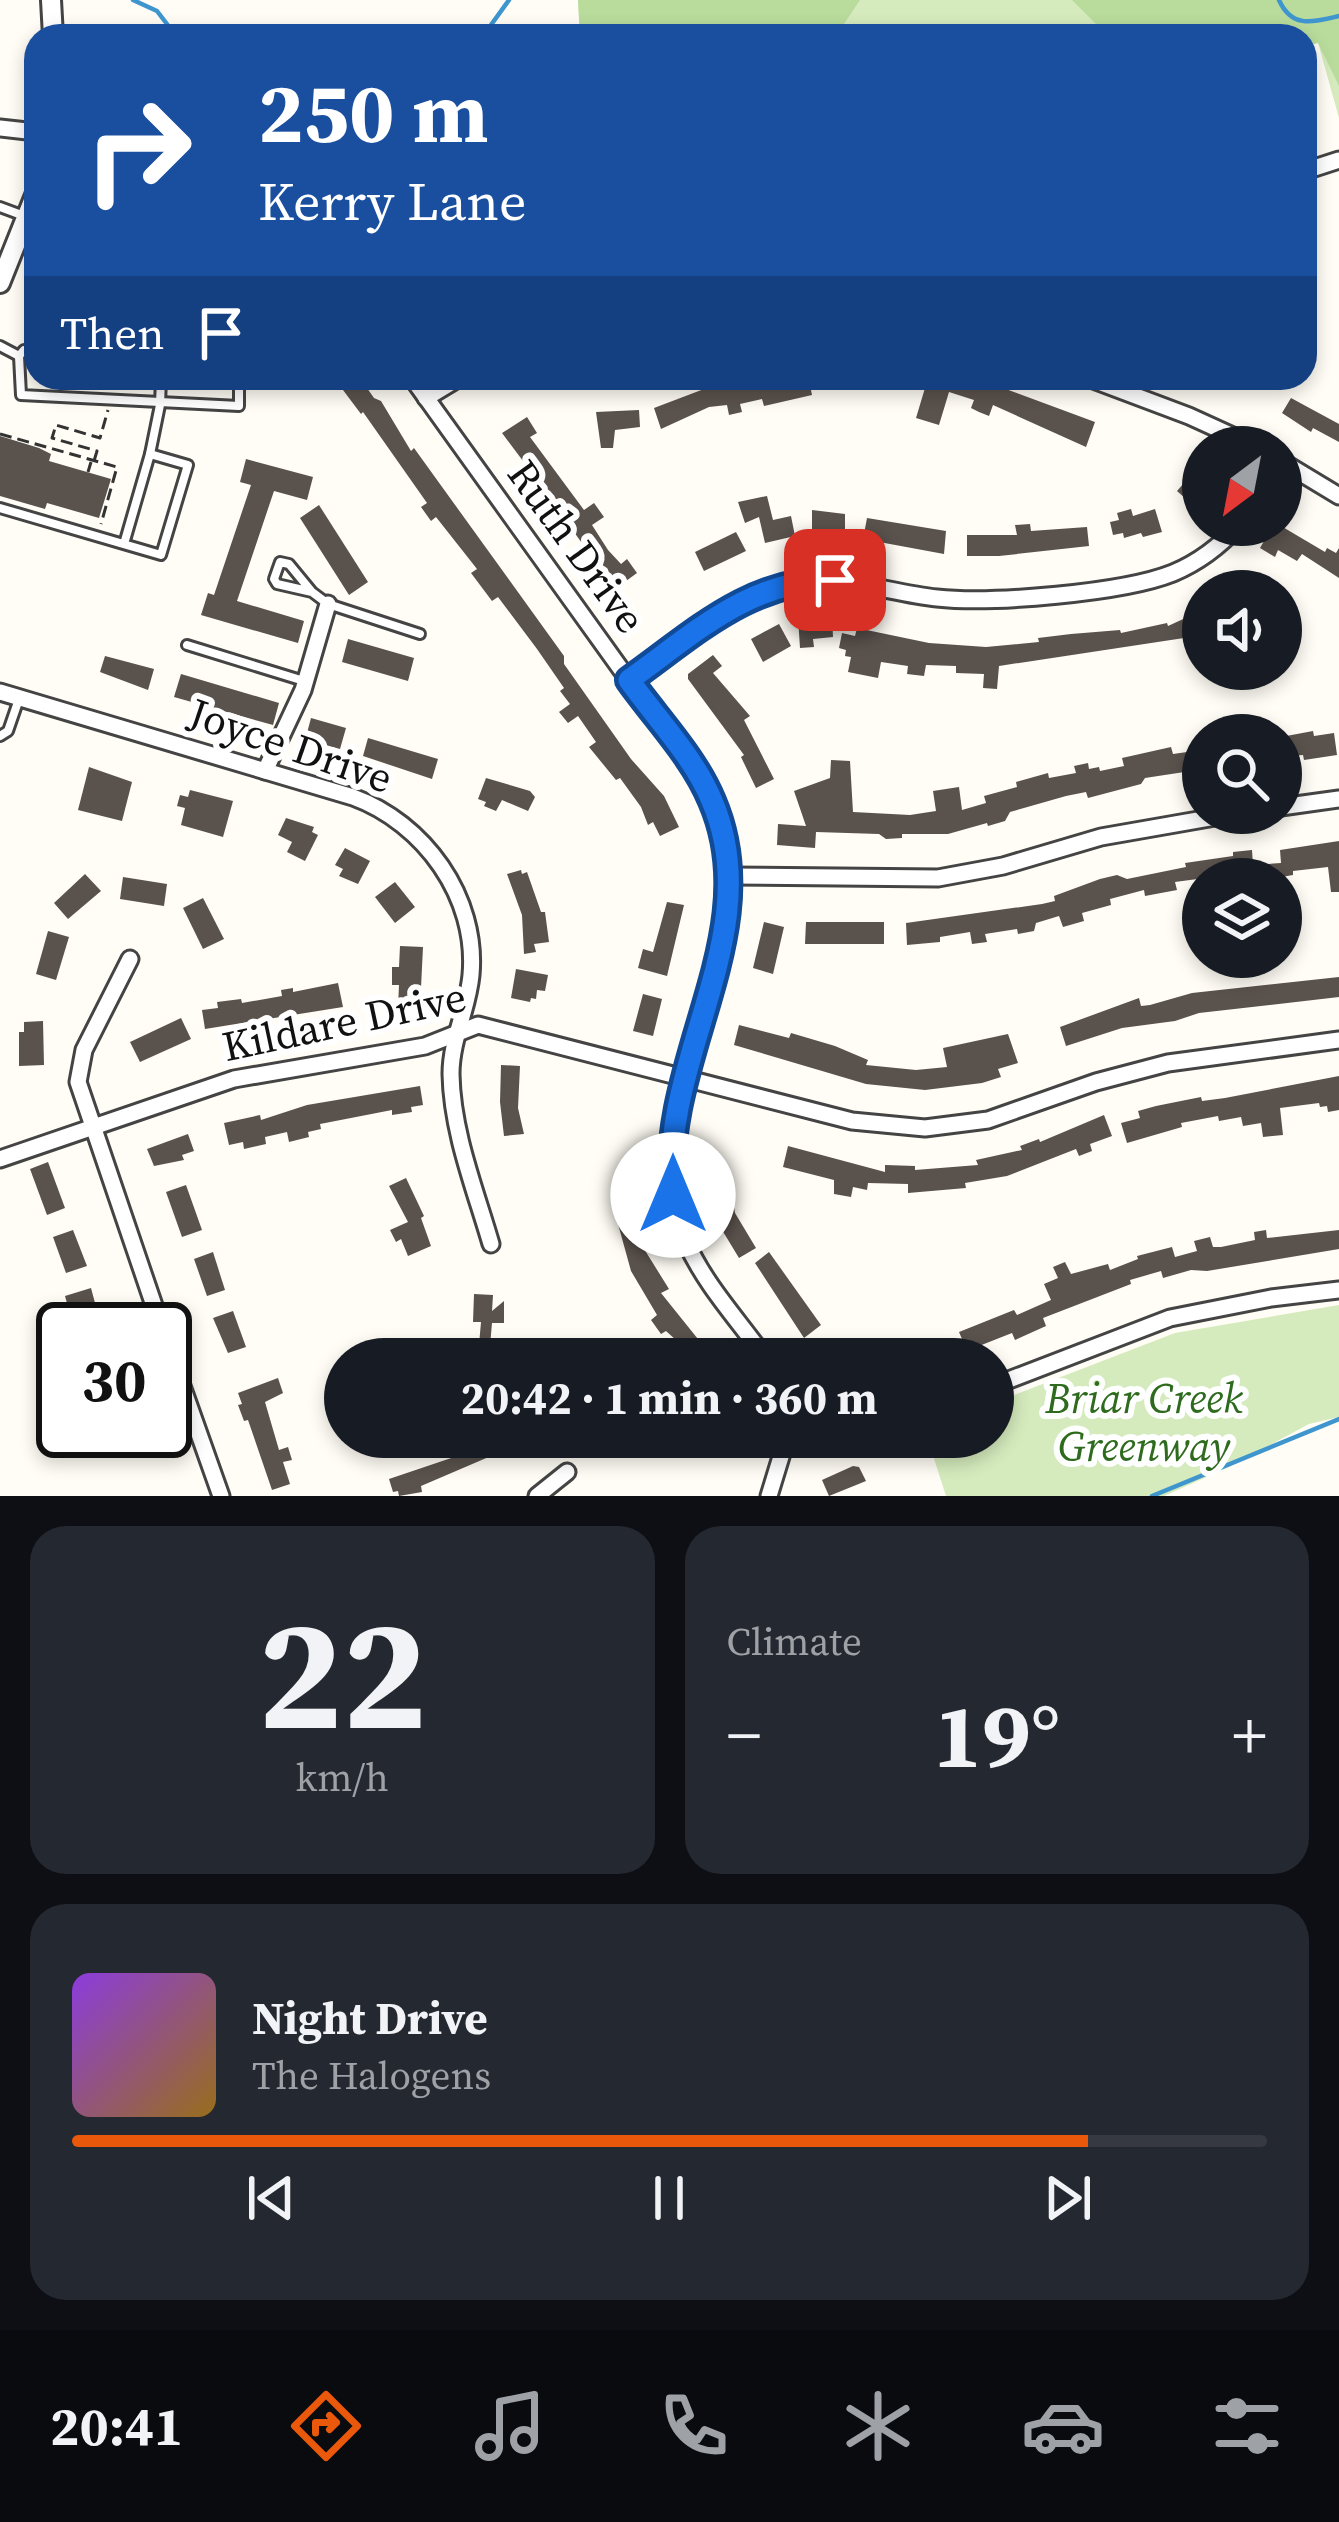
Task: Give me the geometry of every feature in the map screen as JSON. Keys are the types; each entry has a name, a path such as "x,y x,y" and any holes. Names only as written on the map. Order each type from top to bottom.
{"street":[{"path":"0,283 24,228"},
{"name":"Ruth Drive","path":"420,390 704,785 723,829 730,876 724,938 671,1151 678,1218 702,1272 751,1338"},
{"path":"426,398 439,390"},
{"path":"1119,390 1211,426"},
{"path":"1302,474 1339,496"},
{"path":"629,680 740,601 787,584 835,580 941,599 1046,595 1170,574 1216,546"},
{"path":"265,771 306,681 328,604"},
{"name":"Joyce Drive","path":"0,692 353,796 390,813 423,841 457,896 470,936 469,988 452,1075 455,1119 491,1244"},
{"path":"1302,804 1339,799"},
{"path":"730,876 938,878 1003,866 1101,837 1182,823"},
{"path":"130,959 85,1050 79,1093 152,1302"},
{"name":"Kildare Drive","path":"0,1160 234,1079 425,1046 478,1025 852,1121 926,1128 988,1120 1096,1082 1168,1063 1339,1040"},
{"path":"1014,1378 1170,1318 1339,1290"},
{"path":"192,1414 221,1496"},
{"path":"769,1496 781,1458"},
{"path":"537,1496 567,1472"}],"lane":[{"path":"0,346 19,356"},
{"path":"24,350 19,356 20,395 238,406 239,390"},
{"path":"124,544 150,454 161,390"},
{"path":"0,508 161,555 188,465 150,454"},
{"path":"312,592 277,584 274,579 280,562 289,564 328,604 420,634"},
{"path":"187,645 306,681"},
{"path":"0,736 8,731 19,698"}],"path":[{"path":"88,472 108,408"},
{"path":"97,451 52,438 56,425 100,438"},
{"path":"0,434 117,467 100,526"}],"green space":[{"path":"578,0 1339,0 1339,118 1317,43 1317,24 579,24"},
{"path":"578,0 860,0 844,24 579,24"},
{"path":"1072,0 1339,0 1339,86 1317,43 1317,24 1096,24"},
{"name":"Briar Creek Greenway","path":"1339,1305 1339,1417 1309,1424 1164,1496 946,1496 934,1458 1014,1458 1014,1395 1175,1333"}],"building":[{"path":"343,390 368,390 381,401 411,451 414,448 564,656 564,664 631,759 664,796 679,827 660,836 653,822 648,825 620,778 616,780 589,747 596,742 578,716 568,723 559,712 570,704 560,691 564,688 498,597 492,601 471,573 477,569 436,517 431,521 421,507 427,503"},
{"path":"701,390 811,390 812,395 764,406 762,399 740,404 742,412 729,415 727,405 709,407 661,429 654,408"},
{"path":"924,390 1008,390 1095,422 1086,447 993,405 989,416 979,412 971,408 974,400 949,392 939,425 916,418"},
{"path":"1291,398 1339,424 1339,442 1313,428 1311,432 1282,413"},
{"path":"639,410 640,427 615,430 613,448 601,448 596,412"},
{"path":"527,417 537,433 530,437 584,510 594,503 604,517 592,525 608,550 621,564 627,559 637,573 615,589 543,489 539,492 528,477 532,473 502,433"},
{"path":"0,436 51,454 49,461 111,479 99,518 0,496"},
{"path":"246,459 313,477 307,500 274,491 237,601 304,621 298,643 201,615 208,593 214,595 251,485 240,482"},
{"path":"767,496 773,520 791,516 795,536 765,543 759,517 745,523 738,502"},
{"path":"319,505 368,582 349,595 300,518"},
{"path":"1131,509 1133,516 1155,509 1162,532 1143,537 1141,533 1124,538 1123,533 1113,535 1110,522 1119,520 1117,513"},
{"path":"812,510 845,514 845,537 812,538"},
{"path":"867,518 946,531 944,554 863,539"},
{"path":"1030,524 1031,531 1087,527 1089,546 967,556 967,535 1017,535 1015,525"},
{"path":"736,532 746,551 704,571 695,552"},
{"path":"1302,538 1325,552 1327,548 1336,553 1339,548 1339,578 1302,554 1297,561 1278,550 1275,557 1260,548 1302,546"},
{"path":"832,614 833,637 813,639 814,647 800,648 798,617"},
{"path":"1182,620 1182,638 999,666 997,689 983,688 984,674 956,673 956,666 926,665 924,676 907,674 908,666 881,662 878,678 848,672 851,657 839,648 842,633 855,636 857,628 929,643 986,647 1168,626"},
{"path":"779,624 791,646 763,662 751,639"},
{"path":"348,639 414,658 408,681 342,662"},
{"path":"713,655 722,666 713,673 750,716 744,720 774,779 756,788 744,755 688,679 688,674"},
{"path":"105,656 154,669 148,690 100,672"},
{"path":"181,674 279,703 273,725 174,697"},
{"path":"311,718 346,728 340,749 315,742 317,736 307,733"},
{"path":"1302,733 1334,733 1337,755 1304,760"},
{"path":"368,738 438,759 432,779 363,756"},
{"path":"1171,747 1173,754 1182,753 1182,772 1145,778 1141,784 1088,798 1086,792 1066,796 1010,812 1005,821 948,834 902,834 902,838 886,839 879,834 816,832 815,848 777,845 778,824 806,826 794,791 830,778 831,760 850,761 853,812 910,815 936,811 933,791 959,787 962,810 986,803 984,796 1017,787 1016,782 1048,773 1049,778 1076,773 1074,766 1088,763 1089,769 1099,767 1100,771 1124,766 1122,758"},
{"path":"89,767 132,782 122,821 78,810"},
{"path":"486,778 530,791 535,797 528,811 502,800 496,811 484,806 486,802 478,799"},
{"path":"190,790 233,801 223,837 181,825 185,808 177,806 180,795 188,797"},
{"path":"286,818 314,827 312,832 318,835 305,861 287,852 292,842 278,835"},
{"path":"1339,841 1339,892 1331,892 1328,867 1302,870 1302,858 1281,858 1280,850"},
{"path":"345,848 370,861 358,884 339,876 343,869 335,865"},
{"path":"1252,850 1253,858 1219,858 1233,856 1233,852"},
{"path":"1182,868 1182,881 1175,882 1177,890 1145,896 1144,890 1110,899 1111,905 1082,913 1084,921 1063,927 1059,916 1036,923 1034,931 985,934 987,942 972,944 970,932 940,937 940,942 907,945 906,923 1042,904 1100,879 1117,875 1127,879"},
{"path":"527,872 541,912 545,912 549,942 534,944 536,952 524,954 522,915 507,874"},
{"path":"85,874 101,891 68,919 54,903"},
{"path":"123,877 167,884 164,906 120,899"},
{"path":"395,882 415,907 395,923 375,897"},
{"path":"203,898 224,939 203,949 183,908"},
{"path":"667,902 684,905 667,976 638,968 643,949 653,952"},
{"path":"764,922 784,927 773,974 753,968"},
{"path":"806,922 884,922 884,944 805,944"},
{"path":"48,931 69,937 56,980 36,974"},
{"path":"400,946 423,947 420,1008 398,1008 399,985 392,985 392,967 399,967"},
{"path":"516,969 548,975 545,991 537,990 536,999 530,1002 511,998"},
{"path":"1339,977 1339,997 1199,1013 1122,1028 1066,1046 1060,1027 1139,998 1141,1006 1192,993"},
{"path":"338,983 343,1007 205,1029 202,1010 218,1008 217,1002 241,999 242,1003 282,996 281,990"},
{"path":"643,994 662,999 653,1036 633,1031"},
{"path":"181,1018 191,1039 140,1062 130,1042"},
{"path":"43,1021 44,1065 19,1066 19,1032 24,1032 24,1022"},
{"path":"739,1025 835,1046 868,1060 866,1065 916,1070 947,1067 943,1048 1008,1034 1018,1063 998,1069 1001,1077 982,1083 925,1090 866,1084 734,1045"},
{"path":"501,1065 520,1066 518,1108 524,1134 504,1136"},
{"path":"1339,1076 1339,1110 1328,1112 1319,1103 1280,1108 1283,1135 1263,1137 1261,1123 1243,1126 1241,1117 1219,1121 1218,1116 1181,1123 1182,1127 1127,1143 1121,1123 1140,1118 1138,1111 1156,1106"},
{"path":"420,1086 423,1105 411,1107 412,1112 392,1115 392,1110 320,1124 321,1129 308,1132 309,1137 289,1142 287,1132 244,1149 243,1142 229,1145 224,1123 260,1115 261,1120 307,1105"},
{"path":"1104,1115 1112,1136 1090,1144 1092,1151 1079,1156 1076,1149 1007,1176 965,1183 966,1188 908,1193 908,1184 868,1183 867,1190 853,1187 851,1197 834,1194 834,1180 783,1167 788,1146 885,1172 885,1165 915,1166 915,1170 978,1165 976,1160 1022,1150 1020,1146"},
{"path":"188,1134 194,1151 182,1155 184,1160 154,1166 147,1149"},
{"path":"48,1162 65,1208 47,1215 30,1169"},
{"path":"728,1170 735,1213 756,1248 739,1258 719,1225 725,1221 719,1203 710,1204 709,1172"},
{"path":"406,1178 424,1216 431,1246 408,1256 401,1239 396,1242 390,1230 408,1222 389,1186"},
{"path":"186,1185 202,1230 182,1237 166,1192"},
{"path":"634,1208 648,1242 641,1244 669,1289 661,1293 697,1338 661,1334 651,1320 657,1315 631,1271 615,1213"},
{"path":"73,1230 87,1266 66,1273 53,1237"},
{"path":"1266,1230 1267,1238 1339,1230 1339,1249 1163,1278 1161,1271 1043,1318 1046,1326 1015,1340 1012,1333 999,1338 962,1338 959,1332 1051,1300 1044,1284 1058,1278 1053,1267 1065,1262 1071,1274 1108,1264 1110,1270 1137,1256 1172,1247 1175,1257 1197,1251 1194,1241 1210,1237 1213,1247 1255,1240 1254,1232"},
{"path":"213,1252 225,1290 207,1296 194,1259"},
{"path":"769,1252 821,1325 804,1338 755,1263"},
{"path":"91,1288 95,1302 67,1302 65,1296"},
{"path":"474,1294 493,1295 492,1311 504,1301 504,1323 492,1323 491,1338 480,1338 481,1322 473,1322"},
{"path":"233,1311 246,1347 228,1353 213,1318"},
{"path":"278,1378 283,1393 265,1402 279,1450 288,1447 292,1460 283,1462 290,1484 272,1490 248,1420 244,1421 238,1405 242,1404 238,1393"},
{"path":"451,1458 486,1458 421,1486 422,1492 399,1496 389,1479"},
{"path":"859,1467 866,1481 829,1496 822,1480"}],"waterway":[{"path":"133,0 157,11 167,24"},
{"path":"492,24 509,0"},
{"path":"1279,0 1297,19 1339,16"},
{"path":"1152,1496 1339,1419"}],"route":[{"path":"673,1195 673,1132 724,938 730,876 727,844 712,799 629,680 740,601 787,584 835,580"}]}
